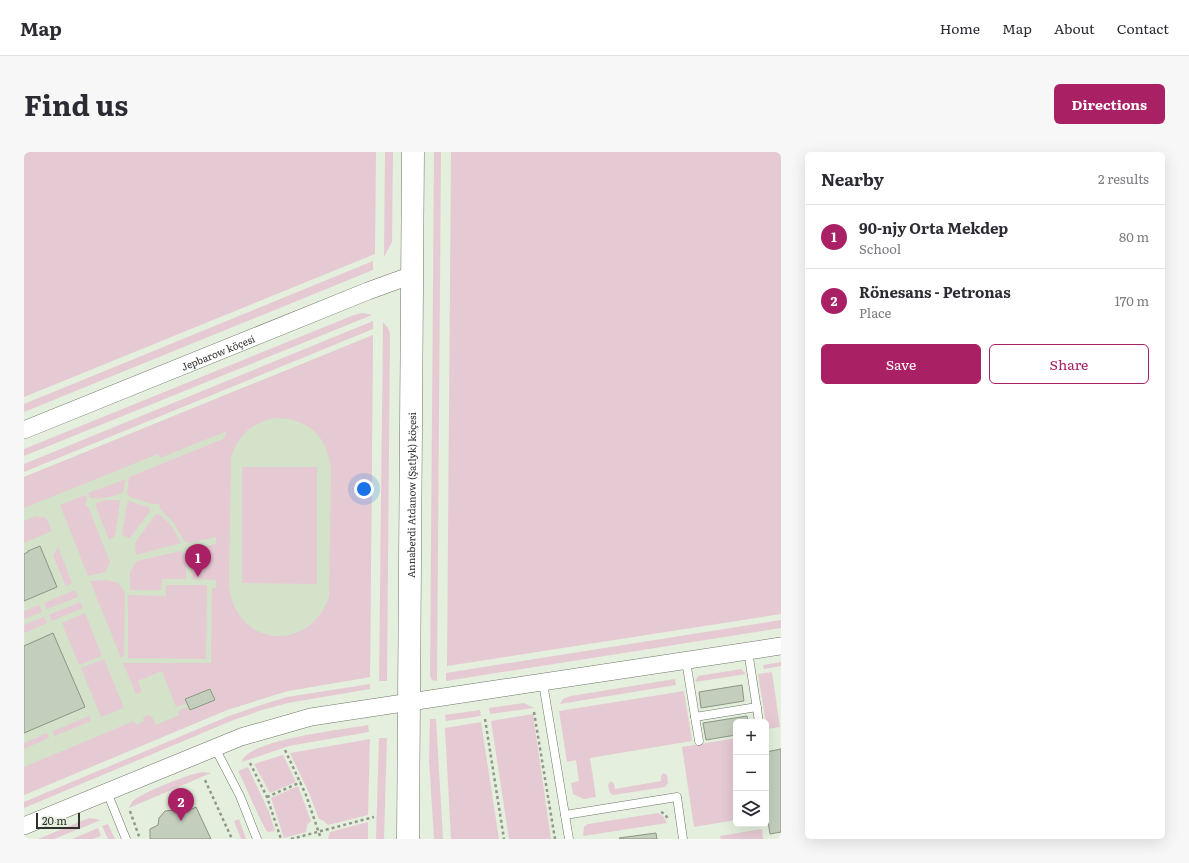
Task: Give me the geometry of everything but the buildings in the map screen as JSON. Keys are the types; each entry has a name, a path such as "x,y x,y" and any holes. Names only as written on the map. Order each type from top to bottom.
{"street":[{"name":"Annaberdi Atdanow (Şatlyk) köçesi","path":"408,839 413,152"},
{"name":"Jepbarow köçesi","path":"24,430 368,291 412,275"},
{"path":"24,826 241,737 293,721 408,702 543,683 781,646"}],"lane":[{"path":"748,651 759,719"},
{"path":"686,661 699,741"},
{"path":"543,683 569,839"},
{"path":"695,717 757,707"},
{"path":"215,748 240,796 257,839"},
{"path":"108,792 126,839"},
{"path":"565,815 677,797 684,839"}],"path":[{"path":"534,712 555,839"},
{"path":"485,719 504,839"},
{"path":"286,750 301,782 321,839"},
{"path":"250,762 267,797 281,839"},
{"path":"205,780 232,839"},
{"path":"267,797 301,782"},
{"path":"130,811 140,839"},
{"path":"659,811 665,814 669,822"},
{"path":"291,839 374,817"}],"shaded area":[{"path":"24,152 376,152 375,254 24,397"},
{"path":"385,152 393,152 392,242 384,257"},
{"path":"434,152 441,152 437,681 432,680 430,676"},
{"path":"451,152 781,152 781,614 447,666"},
{"path":"373,261 373,270 24,412 24,404"},
{"path":"363,313 372,315 24,456 24,449 354,315"},
{"path":"373,321 373,329 24,472 24,464"},
{"path":"383,322 390,333 387,681 379,681"},
{"path":"373,335 370,677 288,691 259,699 227,710 24,795 24,477"},
{"path":"373,335 370,677 288,691 227,710 24,795 24,767 134,721 136,725 144,721 143,717 149,715 152,717 156,725 179,715 178,711 187,707 189,711 216,700 210,688 184,699 186,704 176,707 162,671 138,681 142,692 136,694 123,663 211,663 212,588 216,588 216,580 192,579 189,550 216,544 216,537 189,543 184,541 174,523 161,510 159,504 152,504 130,497 127,493 129,477 223,439 227,431 160,458 158,454 24,508 24,477","holes":["275,418 297,421 314,431 320,438 329,457 331,468 329,597 319,615 306,628 290,635 274,636 258,631 245,621 234,606 229,586 231,457 238,442 247,431 259,423 267,420"]},
{"path":"242,467 317,467 317,584 242,583"},
{"path":"126,479 123,492 107,497 90,498 88,493"},
{"path":"85,495 87,499 85,504 89,509 110,562 105,572 88,576 60,505"},
{"path":"106,500 119,500 120,502 115,536 109,540 96,507 96,503"},
{"path":"129,501 150,508 150,511 130,538 122,535 127,503"},
{"path":"159,514 171,525 181,543 136,555 135,543 155,515"},
{"path":"36,516 46,518 52,531 24,543 24,521"},
{"path":"58,547 72,583 66,586 53,556"},
{"path":"181,551 184,553 186,561 186,579 162,579 161,590 130,590 130,571 137,561"},
{"path":"106,580 118,583 125,592 124,655 121,658 90,581"},
{"path":"166,585 207,585 206,659 128,658 128,595 166,596"},
{"path":"75,590 78,597 47,609 44,603"},
{"path":"80,602 83,608 52,621 49,615"},
{"path":"39,605 42,612 24,619 24,611"},
{"path":"85,613 102,656 79,665 62,623"},
{"path":"44,617 47,623 24,633 24,625"},
{"path":"781,620 781,628 446,681 446,673"},
{"path":"104,659 124,708 101,717 81,668"},
{"path":"781,662 781,666 764,669 763,665"},
{"path":"741,669 746,674 695,682 698,676"},
{"path":"772,672 780,727 769,729 769,719 765,719 758,674"},
{"path":"675,679 676,685 560,704 563,699 571,696"},
{"path":"370,684 370,689 288,703 231,721 24,808 24,802 229,716 287,697"},
{"path":"684,691 692,741 590,758 596,797 583,799 573,794 571,783 579,781 576,760 567,762 559,711"},
{"path":"524,703 534,708 490,714 489,708"},
{"path":"480,710 481,716 446,721 445,715"},
{"path":"533,714 551,839 509,839 491,721"},
{"path":"89,716 91,721 55,736 53,731"},
{"path":"430,719 436,719 443,839 434,839 429,760"},
{"path":"481,722 499,839 451,839 445,728"},
{"path":"368,725 369,732 289,746 242,762 247,754 278,742 298,737"},
{"path":"47,733 49,738 24,749 24,743"},
{"path":"379,738 387,738 384,839 376,839"},
{"path":"733,738 733,820 694,827 682,747"},
{"path":"370,739 368,815 328,825 319,819 309,793 290,753"},
{"path":"283,755 296,782 270,793 254,764"},
{"path":"248,767 269,812 275,831 268,832 266,829 238,771"},
{"path":"203,772 211,773 129,808 134,800 156,788 178,779"},
{"path":"663,773 667,775 668,783 665,787 613,795 610,793 608,785 611,781 614,784 615,789 661,781 661,776"},
{"path":"298,786 311,821 307,825 306,832 284,838 271,798"},
{"path":"658,813 663,816 667,823 583,836 584,827 588,824"},
{"path":"89,818 101,820 54,839 38,839"},
{"path":"239,819 246,839 241,839 234,821"},
{"path":"368,822 368,839 328,839 330,832"},
{"path":"108,824 115,839 108,839 102,826"},
{"path":"98,828 101,836 93,839 72,839"},
{"path":"762,829 763,839 721,839 720,836"}],"place":[{"name":"90-njy Orta Mekdep","path":"198,577"},
{"name":"Rönesans - Petronas","path":"181,821"}]}
